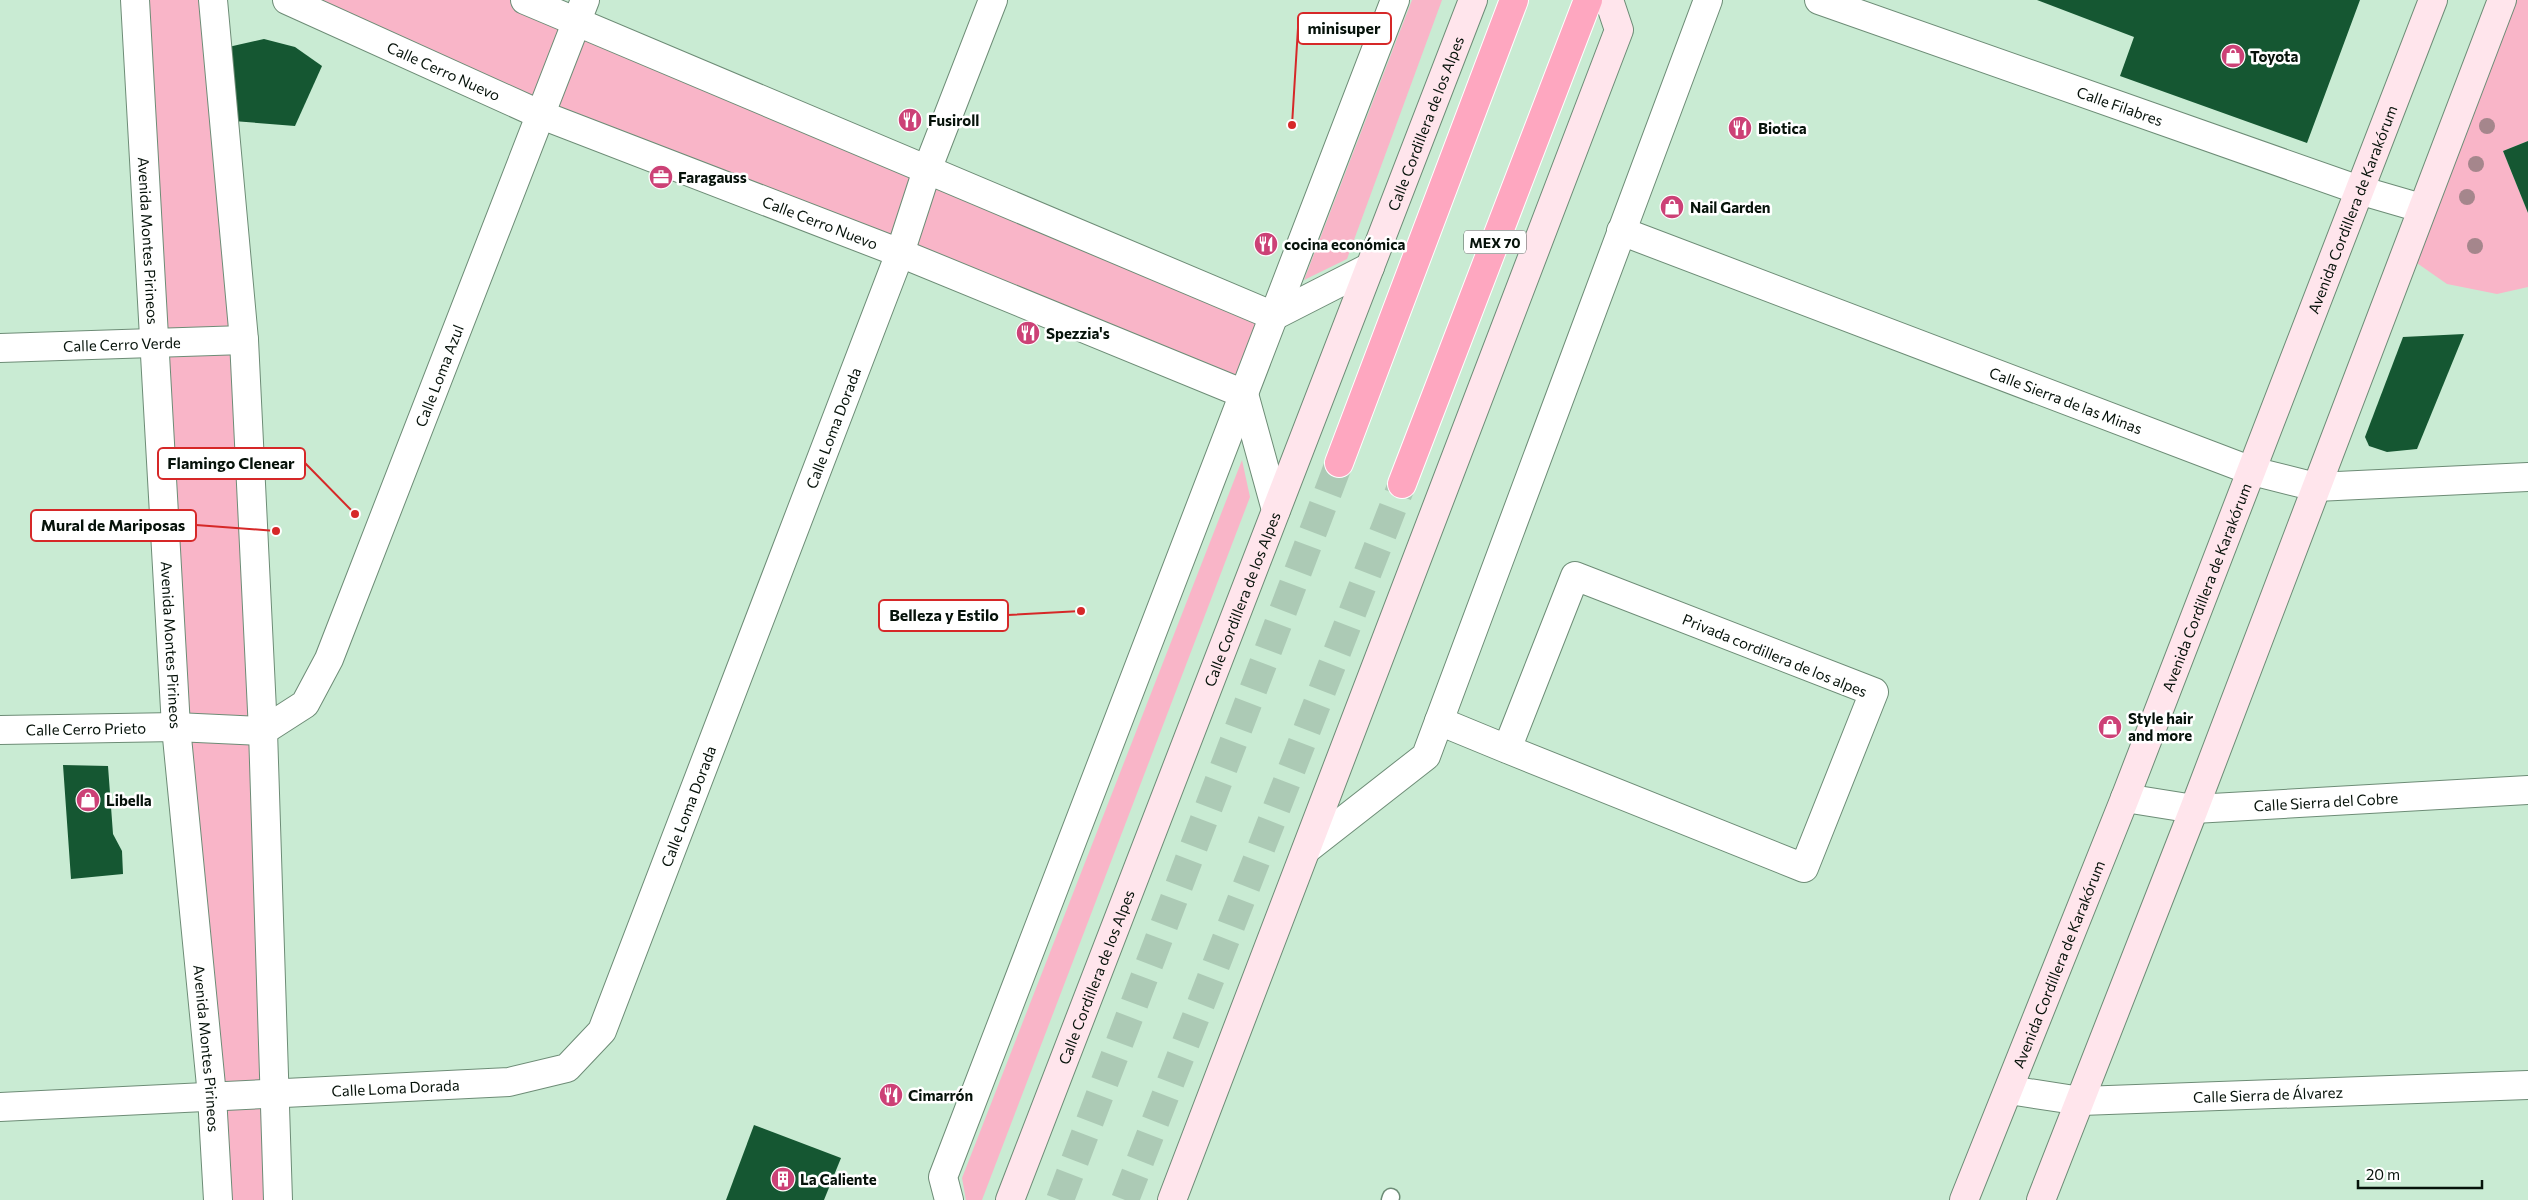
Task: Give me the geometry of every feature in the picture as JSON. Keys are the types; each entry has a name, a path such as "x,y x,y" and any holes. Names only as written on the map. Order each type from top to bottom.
{"highway":[{"path":"1339,463 1514,0"},
{"name":"MEX 70","path":"1402,484 1588,0"}],"street":[{"name":"Avenida Montes Pirineos","path":"135,0 176,727 212,1096 218,1200"},
{"path":"213,0 244,340 263,731 273,1092 278,1200"},
{"name":"Calle Cerro Nuevo","path":"287,0 539,114 900,253 1244,394"},
{"path":"525,0 581,11 927,170 1274,316 1370,267"},
{"name":"Calle Loma Dorada","path":"0,1107 273,1092 509,1082 567,1068 602,1032 900,253 927,170 993,0"},
{"path":"950,1200 943,1177 1395,0"},
{"name":"Calle Cordillera de los Alpes","path":"1010,1200 1473,0"},
{"path":"1172,1200 1619,30 1609,0"},
{"path":"1307,849 1426,756 1708,0"},
{"name":"Calle Filabres","path":"1819,0 2359,190 2421,208"},
{"name":"Avenida Cordillera de Karakórum","path":"1964,1200 2125,798 2433,0"},
{"path":"2041,1200 2194,810 2421,208 2502,0"},
{"name":"Calle Loma Azul","path":"263,731 304,704 329,660 539,114 581,11"},
{"name":"Calle Sierra de las Minas","path":"1621,231 2252,471 2316,487 2528,477"},
{"name":"Calle Cerro Verde","path":"0,348 244,340"},
{"path":"1244,394 1276,510"},
{"name":"Privada cordillera de los alpes","path":"1575,576 1874,692 1804,868 1507,749 1575,576"},
{"path":"1438,722 1507,749"},
{"name":"Calle Cerro Prieto","path":"0,730 176,727 263,731"},
{"name":"Calle Sierra del Cobre","path":"2125,798 2194,810 2528,790"},
{"name":"Calle Sierra de Álvarez","path":"2009,1090 2081,1100 2528,1085"}],"shaded area":[{"path":"135,0 213,0 278,1200 218,1200"},
{"path":"287,0 525,0 1274,316 1251,397"},
{"path":"1412,0 1442,0 1347,259 1304,280"},
{"path":"2512,0 2528,0 2528,141 2503,151 2528,213 2528,287 2497,294 2447,284 2414,261"},
{"path":"1242,460 1250,497 982,1200 966,1200 962,1178"}],"building":[{"name":"Toyota","path":"2037,0 2360,0 2307,143 2120,76 2134,37"},
{"path":"264,39 295,47 322,66 295,126 233,121 224,48"},
{"path":"2528,141 2528,213 2503,151"},
{"path":"2464,334 2417,449 2387,452 2369,446 2365,437 2403,337"},
{"name":"Libella","path":"63,765 108,766 113,834 122,851 123,874 71,879"},
{"name":"La Caliente","path":"754,1125 841,1158 824,1200 726,1200"}],"tunnel":[{"path":"1060,1200 1339,463"},
{"path":"1125,1200 1402,484"}],"place":[{"name":"Toyota","path":"2233,56"},
{"name":"Fusiroll","path":"910,120"},
{"name":"minisuper","path":"1292,125"},
{"name":"Biotica","path":"1740,128"},
{"name":"Faragauss","path":"661,177"},
{"name":"Nail Garden","path":"1672,207"},
{"name":"cocina económica","path":"1266,244"},
{"name":"Spezzia's","path":"1028,333"},
{"name":"Flamingo Clenear","path":"355,514"},
{"name":"Mural de Mariposas","path":"276,531"},
{"name":"Belleza y Estilo","path":"1081,611"},
{"name":"Style hair and more","path":"2110,727"},
{"name":"Libella","path":"88,800"},
{"name":"Cimarrón","path":"891,1095"},
{"name":"La Caliente","path":"783,1179"}]}
